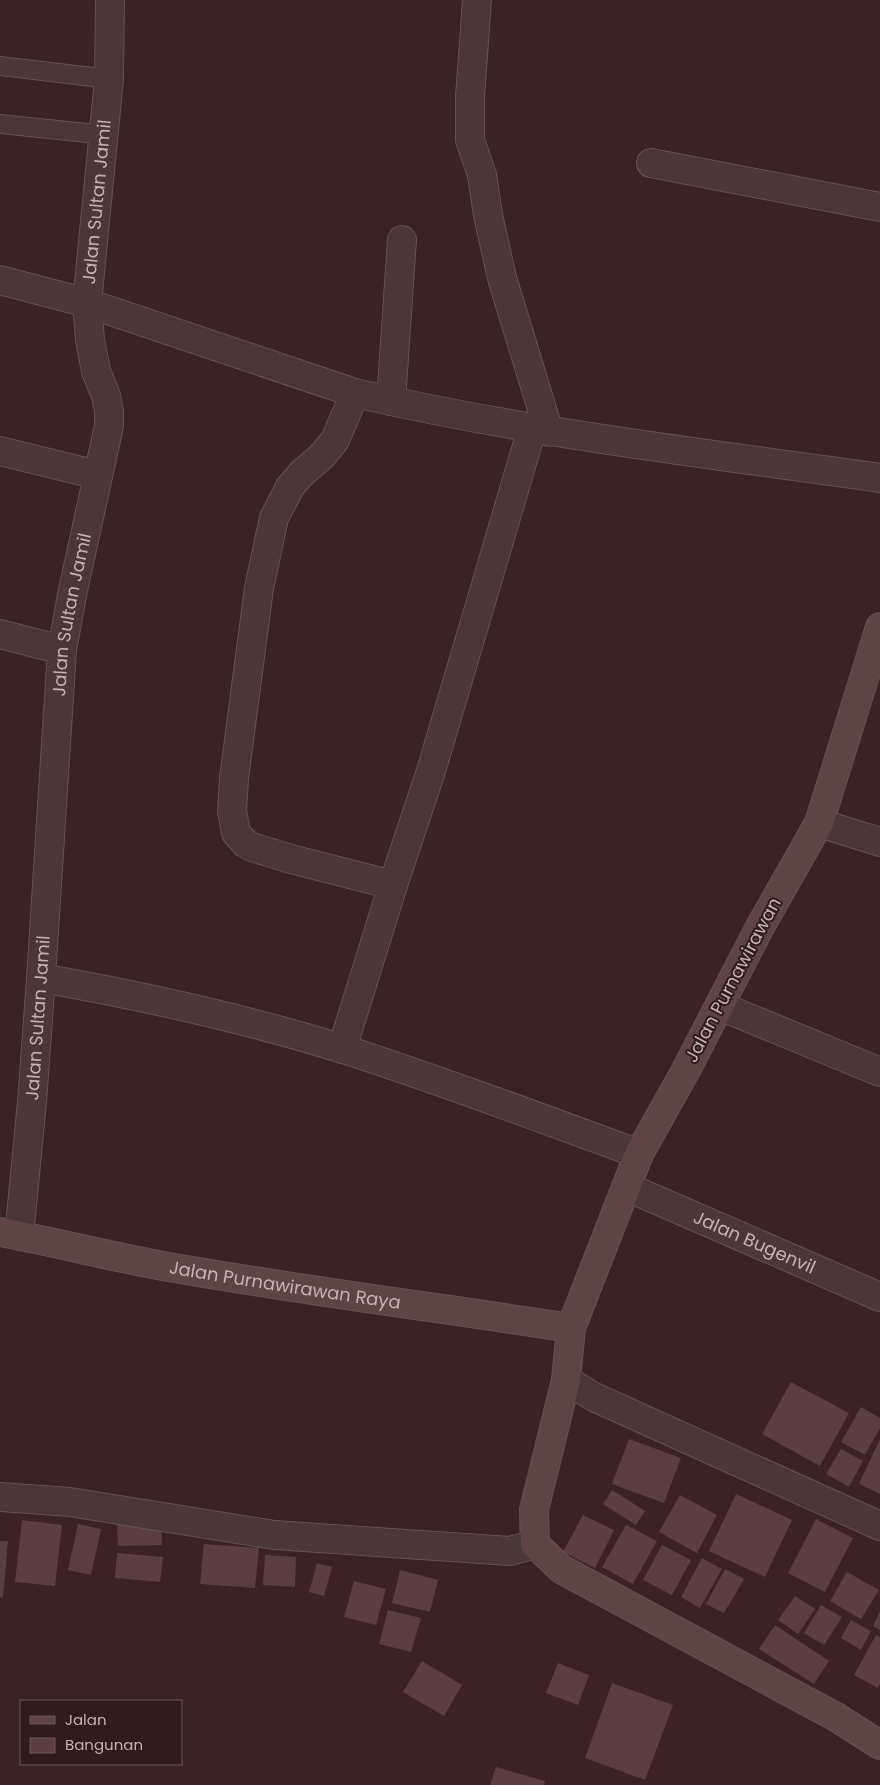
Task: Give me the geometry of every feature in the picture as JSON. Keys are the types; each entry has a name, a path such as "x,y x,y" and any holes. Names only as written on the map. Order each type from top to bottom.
{"street":[{"name":"Jalan Sultan Jamil","path":"9,1234 32,1102 62,650 72,590 108,426 109,411 106,396 96,371 90,340 87,303 109,79 110,0"},
{"path":"342,1049 393,885 541,430 502,278 488,215 482,176 470,140 470,97 477,0"},
{"path":"651,163 880,207"},
{"path":"391,401 402,240"},
{"path":"0,280 87,303 355,393 541,430 880,478"},
{"path":"355,393 336,440 290,487 274,518 259,588 234,778 232,811 236,833 245,843 291,859 393,885"},
{"path":"0,451 98,475"},
{"name":"Jalan Purnawirawan","path":"535,1544 534,1510 566,1380 571,1328 628,1188 639,1154 720,1006 761,925 819,824 880,627"},
{"path":"0,634 62,650"},
{"path":"819,824 880,842"},
{"path":"41,978 130,994 224,1016 342,1049 475,1094 639,1154"},
{"path":"720,1006 880,1072"},
{"name":"Jalan Bugenvil","path":"628,1188 880,1297"},
{"name":"Jalan Purnawirawan Raya","path":"9,1234 162,1266 571,1328"},
{"path":"566,1380 602,1401 880,1526"},
{"path":"0,1497 70,1502 274,1535 510,1551 535,1544 560,1569 836,1717 880,1746"}],"lane":[{"path":"0,66 109,79"},
{"path":"0,124 103,133"}],"building":[{"path":"791,1382 849,1413 820,1466 762,1434"},
{"path":"861,1407 880,1418 880,1428 865,1455 841,1442"},
{"path":"629,1439 681,1458 664,1503 612,1484"},
{"path":"880,1439 880,1494 859,1484"},
{"path":"841,1449 863,1461 849,1487 826,1474"},
{"path":"612,1490 645,1511 636,1525 603,1504"},
{"path":"736,1494 792,1520 765,1577 709,1551"},
{"path":"680,1495 717,1515 697,1553 659,1532"},
{"path":"583,1515 614,1530 595,1568 563,1552"},
{"path":"161,1519 162,1545 118,1546 117,1520"},
{"path":"816,1519 853,1538 825,1592 788,1573"},
{"path":"22,1520 62,1525 55,1586 15,1582"},
{"path":"78,1524 101,1529 91,1575 68,1570"},
{"path":"626,1525 657,1541 633,1584 602,1567"},
{"path":"0,1541 8,1541 3,1598 0,1597"},
{"path":"204,1544 259,1548 255,1588 200,1584"},
{"path":"662,1545 691,1560 672,1595 643,1580"},
{"path":"117,1553 163,1557 160,1582 115,1578"},
{"path":"265,1555 296,1557 295,1587 263,1585"},
{"path":"702,1558 722,1569 700,1608 681,1597"},
{"path":"317,1563 332,1567 324,1596 309,1592"},
{"path":"725,1569 744,1579 724,1613 706,1604"},
{"path":"400,1570 438,1580 430,1612 392,1603"},
{"path":"847,1572 879,1590 861,1619 830,1601"},
{"path":"354,1581 386,1589 376,1625 344,1617"},
{"path":"795,1596 815,1609 798,1634 778,1620"},
{"path":"821,1605 842,1617 824,1645 804,1633"},
{"path":"388,1610 421,1618 411,1652 379,1644"},
{"path":"880,1611 880,1630 873,1626"},
{"path":"851,1620 871,1631 861,1650 841,1638"},
{"path":"775,1625 829,1661 814,1684 759,1649"},
{"path":"876,1635 880,1637 880,1684 878,1688 854,1675"},
{"path":"422,1661 462,1685 444,1716 403,1692"},
{"path":"558,1663 589,1675 578,1705 546,1693"},
{"path":"612,1683 673,1705 645,1780 585,1758"},
{"path":"496,1767 545,1781 544,1785 490,1785"}]}
